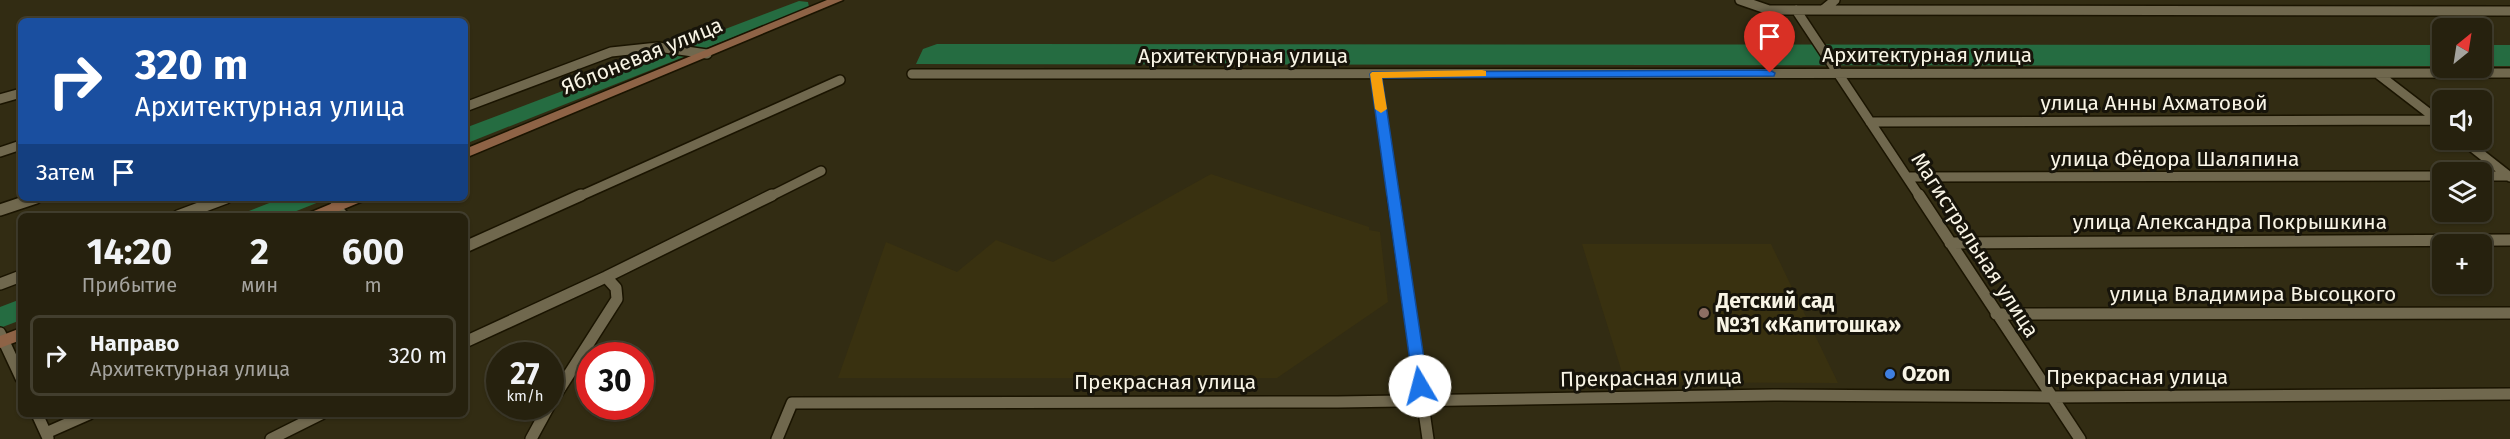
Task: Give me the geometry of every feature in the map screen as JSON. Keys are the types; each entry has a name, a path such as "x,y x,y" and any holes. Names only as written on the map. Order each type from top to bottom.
{"street":[{"name":"Яблоневая улица","path":"468,153 837,0"},
{"path":"1740,0 1760,3 1768,10 2510,11"},
{"path":"1823,10 1835,0"},
{"path":"1907,10 1918,0"},
{"path":"2001,9 2010,0"},
{"path":"2078,10 2086,0"},
{"path":"2174,10 2181,0"},
{"path":"2255,10 2260,0"},
{"path":"2336,10 2342,0"},
{"path":"2420,10 2424,0"},
{"name":"Магистральная улица","path":"1796,10 2080,439"},
{"path":"468,106 610,52 658,47 708,54"},
{"name":"Архитектурная улица","path":"912,74 2510,73"},
{"path":"1376,74 1428,439"},
{"path":"2378,74 2432,116"},
{"path":"468,247 840,80"},
{"path":"0,99 18,94"},
{"name":"улица Анны Ахматовой","path":"1870,122 2432,122"},
{"path":"0,152 18,146"},
{"path":"2476,150 2510,176"},
{"path":"468,341 606,277 821,171"},
{"name":"улица Фёдора Шаляпина","path":"1907,177 2432,176"},
{"path":"2492,176 2510,176"},
{"path":"0,210 27,201"},
{"path":"186,213 218,201"},
{"path":"339,212 354,201"},
{"name":"улица Александра Покрышкина","path":"1950,243 2510,240"},
{"path":"0,284 18,277"},
{"path":"564,383 617,298 616,288 606,277"},
{"name":"улица Владимира Высоцкого","path":"1996,314 2510,313"},
{"path":"18,335 1,338 18,372"},
{"name":"Прекрасная улица","path":"777,439 792,403 1422,401 1773,395 2003,395 2052,398 2510,394"},
{"path":"39,417 47,436 83,417"},
{"path":"271,439 315,417"},
{"path":"531,439 542,420"}],"shaded area":[{"path":"1211,174 1380,232 1388,302 1277,378 838,378 886,242 957,272 996,240 1053,262"},
{"name":"Детский сад №31 «Капитошка»","path":"1582,244 1771,244 1838,383 1625,382"}],"green space":[{"path":"799,1 808,2 809,7 468,143 468,127"},
{"path":"937,44 2432,45 2432,66 916,64 923,49"},
{"path":"2492,45 2510,45 2510,66 2492,66"},
{"path":"274,201 322,201 292,213 244,213"},
{"path":"18,300 18,321 0,328 0,307"}],"slow traffic":[{"path":"1381,109 1376,74 1482,74"}],"place":[{"name":"Детский сад №31 «Капитошка»","path":"1704,313"},
{"name":"Ozon","path":"1890,374"}],"route":[{"path":"1420,386 1376,74 1770,73"}]}
